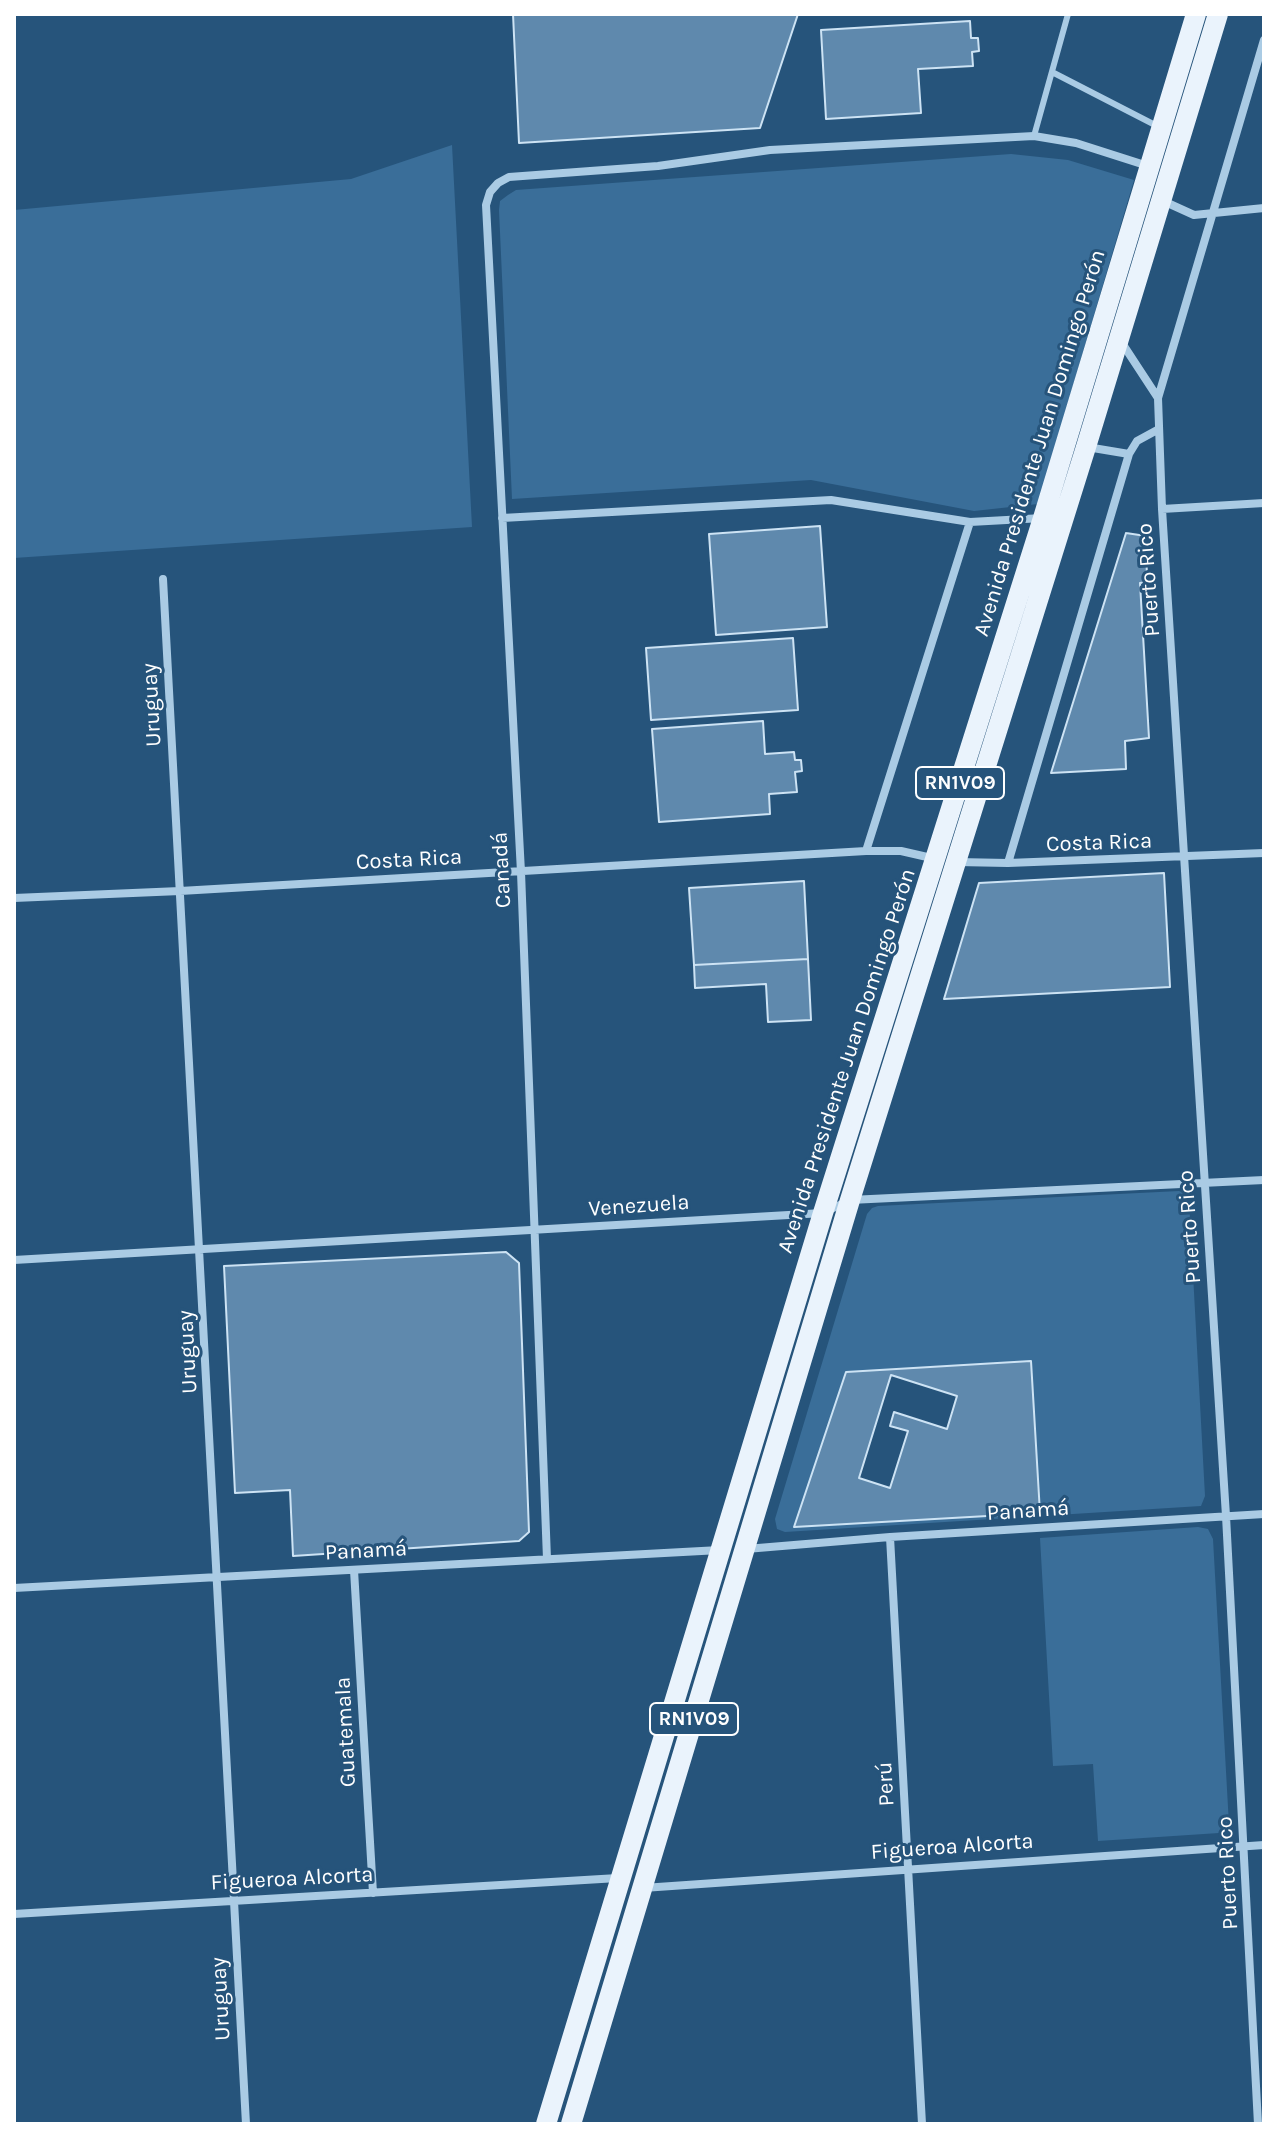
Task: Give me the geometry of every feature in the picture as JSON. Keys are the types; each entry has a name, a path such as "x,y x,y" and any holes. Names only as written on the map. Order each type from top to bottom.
{"main road":[{"name":"Avenida Presidente Juan Domingo Perón","path":"571,2124 850,1200 1043,518 1196,14"},
{"name":"Avenida Presidente Juan Domingo Perón","path":"546,2124 823,1213 1086,447 1218,14"}],"street":[{"path":"1158,398 1264,40"},
{"path":"1034,136 1076,143 1149,166"},
{"name":"Canadá","path":"547,1559 521,872 486,205 490,192 509,177 658,166 770,150 1034,136"},
{"path":"1161,200 1194,215 1264,208"},
{"path":"1119,339 1158,398"},
{"name":"Puerto Rico","path":"1158,398 1162,509 1226,1516 1258,2124"},
{"path":"1008,863 1129,454 1137,441 1159,429"},
{"path":"1086,447 1129,454"},
{"path":"502,518 831,500 970,522 1043,518"},
{"path":"1162,509 1264,503"},
{"path":"866,851 970,522"},
{"name":"Uruguay","path":"163,579 246,2124"},
{"name":"Costa Rica","path":"14,898 866,851 901,851 946,861 1008,863 1264,853"},
{"name":"Venezuela","path":"14,1260 823,1213 850,1200 1264,1180"},
{"name":"Panamá","path":"746,1549 1264,1514"},
{"name":"Perú","path":"890,1537 922,2124"},
{"name":"Panamá","path":"14,1588 721,1550"},
{"name":"Guatemala","path":"354,1570 373,1893"},
{"name":"Figueroa Alcorta","path":"643,1888 1264,1845"},
{"name":"Figueroa Alcorta","path":"14,1914 619,1878"}],"lane":[{"path":"1034,136 1068,14"},
{"path":"1052,72 1161,129"}],"shaded area":[{"path":"452,145 472,527 14,558 14,210 351,179"},
{"path":"1011,154 1068,160 1134,180 1038,504 974,511 811,480 512,499 499,210 500,201 508,195 516,190"},
{"path":"1179,1191 1186,1194 1189,1200 1205,1496 1201,1506 785,1532 777,1529 775,1519 867,1214 878,1206","holes":["1031,1361 1040,1513 795,1527 846,1372"]},
{"path":"1198,1527 1208,1529 1213,1539 1229,1825 1219,1833 1098,1841 1093,1764 1053,1766 1040,1538"}],"building":[{"path":"513,14 798,14 760,128 519,143"},
{"path":"970,21 971,38 978,38 979,51 972,52 973,66 918,69 921,113 826,119 821,30"},
{"path":"820,526 827,627 716,635 709,534"},
{"path":"1126,533 1146,536 1147,582 1140,583 1149,738 1125,741 1126,769 1051,773"},
{"path":"793,638 798,710 651,720 646,648"},
{"path":"763,721 765,754 794,752 795,760 801,760 802,771 795,772 797,792 769,794 770,814 659,822 652,729"},
{"path":"1164,873 1170,987 944,999 979,883"},
{"path":"804,881 808,959 694,965 689,888"},
{"path":"808,959 811,1020 768,1022 766,984 695,988 694,965"},
{"path":"506,1252 519,1263 529,1532 519,1541 293,1556 290,1490 235,1493 224,1266"},
{"path":"1031,1361 1040,1513 794,1527 846,1372"},
{"path":"891,1375 957,1396 947,1429 894,1412 890,1426 908,1431 890,1488 859,1478"}]}
